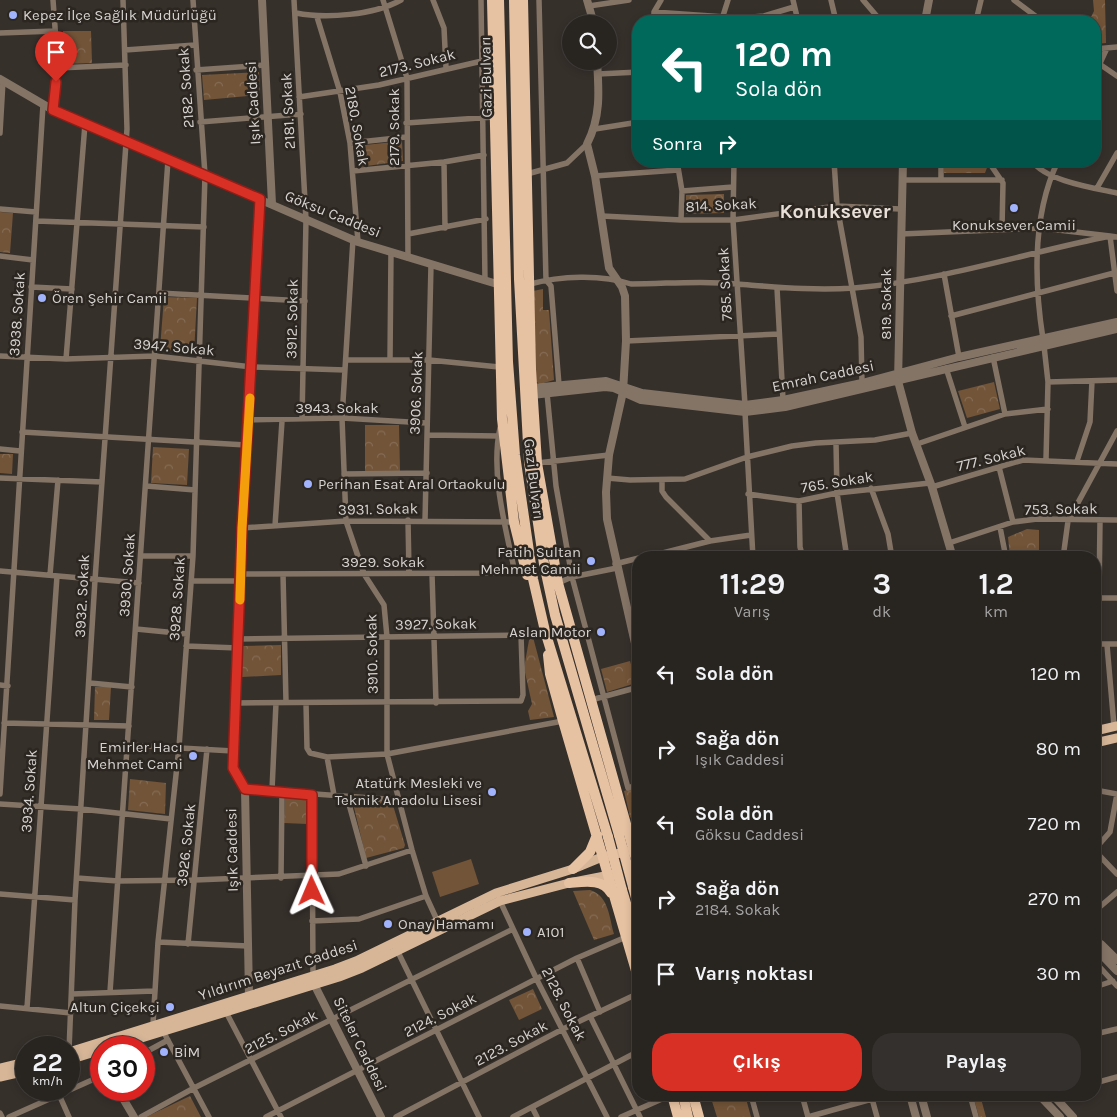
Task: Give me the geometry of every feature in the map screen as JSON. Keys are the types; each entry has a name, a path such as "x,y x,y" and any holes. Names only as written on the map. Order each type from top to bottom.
{"highway":[{"path":"492,0 499,366 509,522 521,573 538,604"},
{"name":"Gazi Bulvarı","path":"499,0 508,362 515,455 538,604 632,924"},
{"name":"Gazi Bulvarı","path":"514,0 524,394 528,462 544,564 555,615 632,883"},
{"path":"523,0 532,392 537,463 558,583 632,837"},
{"path":"555,615 591,700"},
{"path":"545,632 550,674 597,834 606,876 616,902 632,957"},
{"path":"625,816 632,827"},
{"path":"572,869 590,852 597,834"},
{"path":"569,883 593,882 604,885 616,902"},
{"path":"673,1101 678,1117"},
{"path":"684,1101 688,1117"},
{"path":"695,1101 700,1117"},
{"path":"700,1101 700,1117"}],"main road":[{"path":"1101,730 1116,726"},
{"path":"1101,742 1117,738"},
{"name":"Yıldırım Beyazıt Caddesi","path":"144,1036 226,1012 314,980 496,893 572,869 602,857 632,850"},
{"name":"Yıldırım Beyazıt Caddesi","path":"126,1036 153,1024 249,995 362,968 500,901 569,883 632,870"},
{"path":"0,1068 15,1065"},
{"path":"0,1077 15,1074"}],"street":[{"path":"53,0 58,68 53,110"},
{"name":"3932. Sokak","path":"70,1036 75,900 88,724 109,356 125,142 126,65 123,0"},
{"name":"2182. Sokak","path":"193,0 196,70 205,175"},
{"name":"Işık Caddesi","path":"262,0 272,204"},
{"name":"2181. Sokak","path":"294,0 306,220"},
{"name":"2179. Sokak","path":"383,0 407,78 408,258"},
{"path":"296,13 317,17 387,8 401,0"},
{"path":"433,0 444,28 446,68"},
{"path":"481,0 486,219 485,280"},
{"path":"539,0 546,280 551,286 558,385"},
{"path":"588,3 628,0"},
{"path":"661,0 654,12 683,15"},
{"path":"723,15 728,0"},
{"path":"793,0 796,15"},
{"path":"831,0 835,15"},
{"path":"863,0 876,15"},
{"path":"926,15 929,0"},
{"path":"977,15 981,0"},
{"path":"1016,1 1034,15"},
{"path":"767,15 794,7"},
{"name":"2180. Sokak","path":"317,17 340,92 350,143 353,171 355,241"},
{"path":"0,33 55,31"},
{"path":"125,50 196,45"},
{"path":"1101,48 1117,47"},
{"path":"1101,56 1106,48"},
{"name":"2173. Sokak","path":"299,96 340,92 482,61"},
{"path":"196,70 265,64"},
{"path":"58,68 126,65"},
{"path":"1101,65 1117,76"},
{"path":"527,174 567,163 587,144 595,129 599,99 598,70"},
{"path":"598,74 632,72"},
{"path":"0,133 2,80"},
{"name":"Göksu Caddesi","path":"2,80 53,110 355,241 497,284"},
{"name":"3938. Sokak","path":"0,794 8,686 12,572 43,105"},
{"path":"200,122 301,114"},
{"path":"406,123 494,117"},
{"path":"595,129 632,123"},
{"path":"66,359 85,124"},
{"path":"350,143 406,137"},
{"path":"587,144 595,176 609,268 622,287 625,296 624,389 608,455 606,519 632,633"},
{"path":"1097,188 1117,153"},
{"path":"353,171 444,162 484,155"},
{"name":"3930. Sokak","path":"110,992 168,160"},
{"path":"444,162 446,228"},
{"name":"785. Sokak","path":"734,167 733,220 752,551"},
{"path":"834,167 837,206 861,337 862,383"},
{"name":"819. Sokak","path":"903,167 900,209 900,372 898,381 912,433 931,485 951,551"},
{"path":"941,167 941,180"},
{"path":"992,167 1003,183 1002,228"},
{"path":"1036,167 1051,175 1117,193"},
{"path":"1046,460 1048,382 1037,294 1038,251 1051,175 1055,167"},
{"path":"595,176 678,170 682,191 681,220"},
{"name":"3928. Sokak","path":"153,1024 158,942 179,747 193,556 205,175"},
{"path":"902,180 1002,180"},
{"path":"682,191 733,187"},
{"name":"Işık Caddesi","path":"249,995 245,789 233,768 233,751 246,446 252,367 260,199"},
{"name":"814. Sokak","path":"602,216 681,220 733,220 837,206 900,209"},
{"path":"0,210 36,212"},
{"path":"408,234 486,219"},
{"name":"3912. Sokak","path":"302,419 306,220"},
{"path":"36,221 164,224 204,227"},
{"path":"901,234 1002,228 1041,228 1114,236"},
{"path":"530,284 546,280 616,279 631,284 738,284 777,288 853,288 900,283 1038,251 1114,236"},
{"path":"1114,236 1114,273 1117,291"},
{"name":"3910. Sokak","path":"355,241 342,418 346,521 364,574 384,605 387,637 385,702 387,754 412,850 426,896 437,920"},
{"path":"390,360 391,252"},
{"path":"0,256 33,260"},
{"name":"3906. Sokak","path":"425,521 431,265"},
{"path":"951,316 1114,273"},
{"path":"944,274 959,357"},
{"path":"32,287 72,289"},
{"path":"777,288 783,400"},
{"path":"159,293 254,300 305,301"},
{"name":"Emrah Caddesi","path":"532,392 558,385 606,381 642,394 745,408 785,407 993,357 1117,322"},
{"name":"Emrah Caddesi","path":"745,408 862,383 959,357 1117,329"},
{"path":"626,341 779,334"},
{"name":"3947. Sokak","path":"0,356 66,359 109,356 155,356 252,367 345,370"},
{"path":"993,357 1005,414"},
{"path":"346,360 430,360 499,366"},
{"path":"946,368 965,427"},
{"path":"1048,382 1117,380"},
{"path":"1077,461 1090,422 1092,382"},
{"name":"Emrah Caddesi","path":"532,392 547,393 605,387 624,389"},
{"path":"547,393 552,461 572,577 602,697 628,788 632,787"},
{"path":"917,444 1005,414 1048,409"},
{"name":"3943. Sokak","path":"248,420 282,421 342,418 426,423"},
{"path":"502,419 495,450 509,522"},
{"path":"275,526 282,421"},
{"path":"22,432 246,446"},
{"path":"1064,551 1068,521 1117,432"},
{"path":"606,478 662,481 684,479 747,457 816,443 875,440 912,433"},
{"path":"427,435 498,436"},
{"path":"836,443 837,493 846,551"},
{"path":"0,450 20,451"},
{"path":"537,463 608,455"},
{"name":"777. Sokak","path":"931,485 1023,460 1117,464"},
{"path":"999,467 1013,522"},
{"path":"344,474 427,473"},
{"path":"0,478 102,482"},
{"path":"50,575 58,480"},
{"path":"662,481 662,491 666,497 710,541"},
{"name":"765. Sokak","path":"748,494 799,501 871,488 931,485"},
{"path":"146,486 195,490"},
{"path":"871,488 888,534 891,551"},
{"path":"799,501 801,551"},
{"name":"753. Sokak","path":"949,542 1013,522 1037,519 1068,521 1117,520"},
{"path":"408,520 409,572"},
{"name":"3931. Sokak","path":"242,528 346,521 509,522"},
{"path":"1099,551 1100,521"},
{"path":"1000,526 1005,551"},
{"path":"671,551 710,541 751,535"},
{"path":"141,556 193,556"},
{"path":"558,583 572,577 632,560"},
{"path":"0,571 139,583"},
{"name":"3929. Sokak","path":"191,581 283,574 521,573"},
{"path":"283,574 286,702"},
{"path":"432,574 436,703"},
{"name":"3934. Sokak","path":"27,1008 57,576"},
{"path":"1101,598 1117,598"},
{"path":"136,629 187,634"},
{"name":"3927. Sokak","path":"238,638 521,635 545,632"},
{"path":"235,703 521,702 523,696 521,635"},
{"path":"0,644 8,644"},
{"path":"1101,645 1117,644"},
{"path":"1106,645 1116,726"},
{"path":"186,646 238,648"},
{"path":"90,683 132,687"},
{"path":"0,685 8,686"},
{"path":"591,700 632,688"},
{"path":"272,790 276,703"},
{"path":"306,703 307,748 310,753 327,757 387,754 563,721"},
{"path":"4,723 129,726"},
{"path":"128,745 233,751"},
{"name":"3926. Sokak","path":"188,944 207,749"},
{"path":"327,757 334,795"},
{"path":"245,789 400,800"},
{"path":"282,791 282,878"},
{"path":"1101,791 1117,794 1110,832 1101,843"},
{"path":"312,795 311,876 314,980"},
{"path":"347,797 366,866"},
{"path":"0,804 81,809 171,819"},
{"path":"77,878 118,881 195,880 282,878 339,874 412,850"},
{"path":"1101,857 1117,874"},
{"path":"1101,906 1117,892"},
{"path":"0,894 75,900"},
{"path":"312,921 359,919 426,896"},
{"name":"2128. Sokak","path":"500,901 537,980 607,1117"},
{"name":"2125. Sokak","path":"140,1117 194,1088 512,929"},
{"name":"2124. Sokak","path":"266,1117 279,1114 577,958 626,937"},
{"path":"158,942 248,946"},
{"path":"1101,944 1117,960"},
{"path":"397,950 479,1117"},
{"path":"1101,954 1117,971"},
{"path":"577,958 600,1012"},
{"path":"1101,969 1115,984"},
{"name":"Siteler Caddesi","path":"314,980 381,1117"},
{"path":"1101,985 1115,984"},
{"path":"72,994 154,991"},
{"name":"2123. Sokak","path":"396,1117 563,1029 632,996"},
{"path":"0,1006 71,1013"},
{"path":"226,1012 279,1114"},
{"path":"590,1016 632,1100"},
{"path":"1101,1033 1117,1029"},
{"path":"163,1031 209,1117"},
{"path":"155,1047 168,1040"},
{"path":"513,1117 632,1056"},
{"path":"1101,1081 1117,1077"},
{"path":"9,1117 40,1101"},
{"path":"62,1101 69,1117"},
{"path":"125,1101 134,1117"},
{"path":"633,1101 640,1117"},
{"path":"621,1117 657,1101"},
{"path":"753,1101 757,1117"},
{"path":"804,1101 808,1117 858,1101"},
{"path":"872,1101 877,1117"},
{"path":"912,1101 916,1117"},
{"path":"923,1101 927,1117"},
{"path":"972,1101 976,1117"},
{"path":"1045,1101 1060,1117"},
{"path":"1058,1101 1073,1117"},
{"path":"532,1107 537,1117"},
{"path":"0,1113 2,1117"}],"green space":[{"path":"1093,0 1105,0 1106,43 1101,43 1101,15 1092,15 1094,11"},
{"path":"63,31 91,31 92,63 64,64"},
{"path":"259,72 260,95 204,100 202,75"},
{"path":"402,141 403,161 359,167 356,146"},
{"path":"944,167 987,167 985,173 944,173"},
{"path":"724,194 724,213 686,214 686,195"},
{"path":"0,212 13,213 10,253 0,252"},
{"path":"543,289 543,310 549,310 554,380 540,384 533,380 533,291"},
{"path":"164,297 197,298 194,353 160,349"},
{"path":"994,382 1000,409 967,418 958,391"},
{"path":"365,425 399,425 400,471 365,472"},
{"path":"153,447 189,449 187,485 151,483"},
{"path":"0,454 13,454 12,474 0,473"},
{"path":"1027,529 1039,530 1039,551 1009,551 1008,537"},
{"path":"533,637 554,717 530,720 528,711 532,704 524,668 529,640"},
{"path":"281,645 281,675 242,677 241,646"},
{"path":"630,661 632,684 607,692 601,669"},
{"path":"95,687 111,687 109,720 94,720"},
{"path":"130,779 166,783 165,814 128,810"},
{"path":"632,788 632,819 630,817 624,791"},
{"path":"285,797 309,798 308,824 284,823"},
{"path":"352,799 392,802 405,845 404,848 366,858"},
{"path":"471,859 479,884 440,897 432,872"},
{"path":"590,890 605,902 614,934 594,940 573,891"},
{"path":"533,989 542,1009 519,1020 509,1000"},
{"path":"190,1096 201,1117 146,1117"},
{"path":"712,1101 747,1101 751,1117 717,1117"},
{"path":"975,1101 982,1101 986,1117 979,1117"}],"slow traffic":[{"path":"240,600 242,528 250,398"}],"place":[{"name":"Kepez İlçe Sağlık Müdürlüğü","path":"13,15"},
{"name":"Konuksever Camii","path":"1014,208"},
{"name":"Ören Şehir Camii","path":"42,298"},
{"name":"Perihan Esat Aral Ortaokulu","path":"308,484"},
{"name":"Fatih Sultan Mehmet Camii","path":"591,561"},
{"name":"Aslan Motor","path":"601,632"},
{"name":"Emirler Hacı Mehmet Cami","path":"193,756"},
{"name":"Atatürk Mesleki ve Teknik Anadolu Lisesi","path":"492,792"},
{"name":"Onay Hamamı","path":"388,924"},
{"name":"A101","path":"527,932"},
{"name":"Altun Çiçekçi","path":"170,1007"},
{"name":"BİM","path":"164,1052"}],"district":[{"name":"Konuksever","path":"835,211"}],"route":[{"path":"56,82 53,110 260,199 242,528 233,768 245,789 312,795 312,891"}]}
